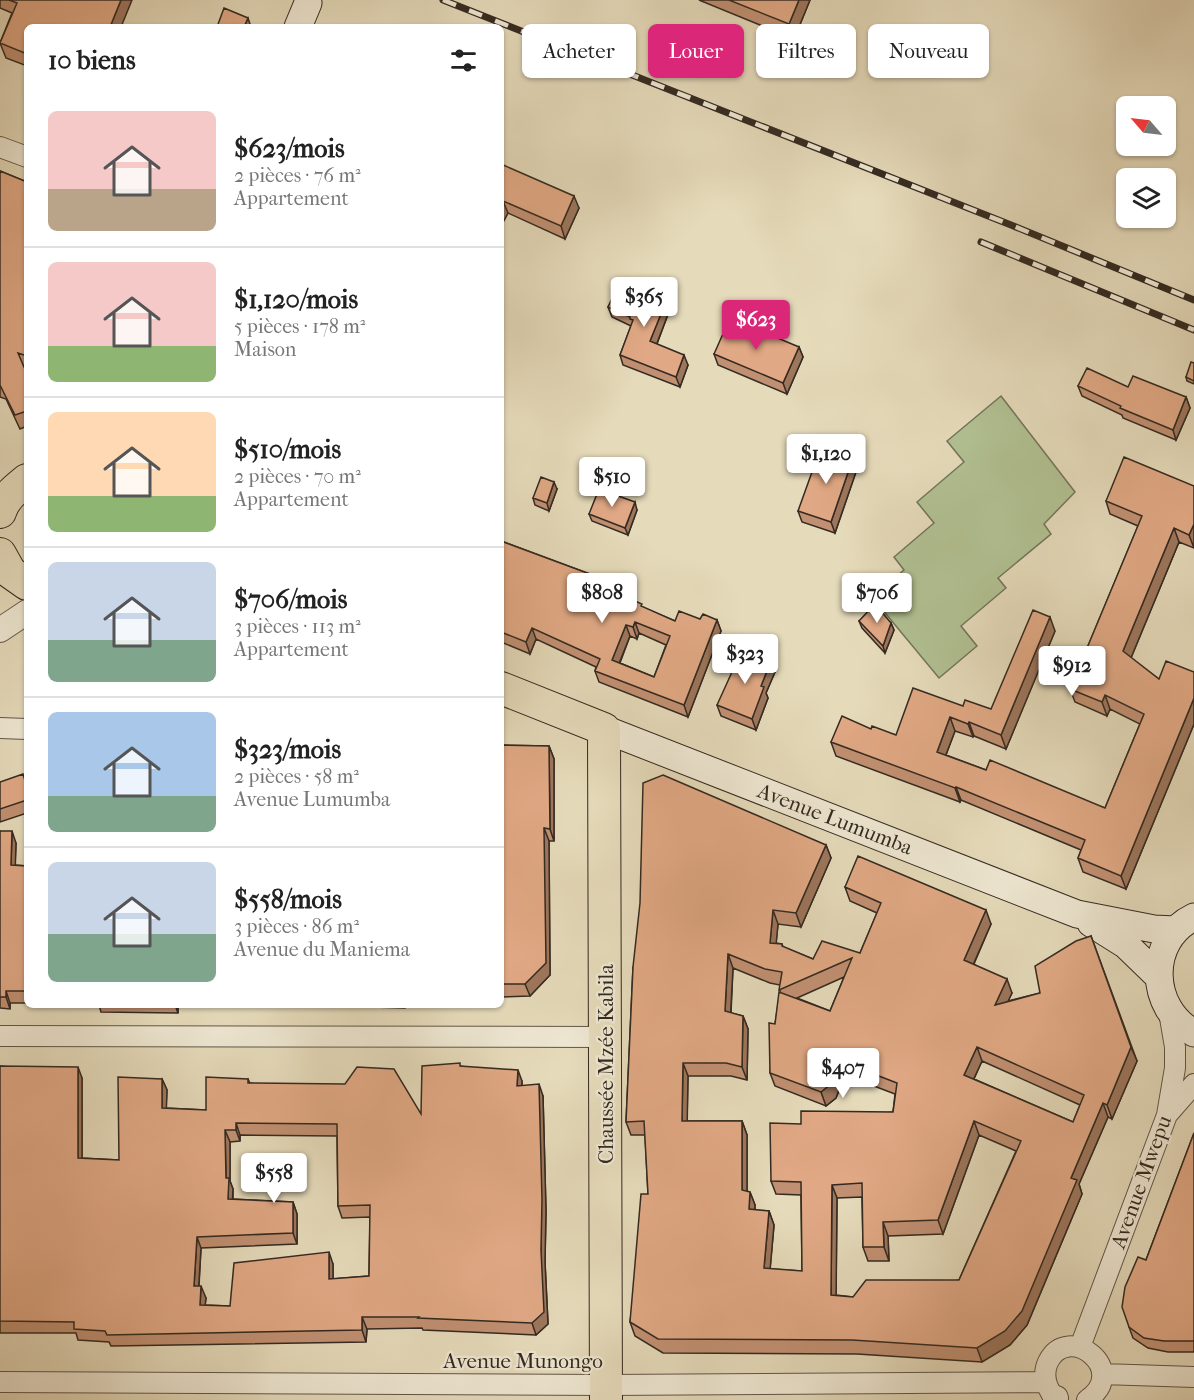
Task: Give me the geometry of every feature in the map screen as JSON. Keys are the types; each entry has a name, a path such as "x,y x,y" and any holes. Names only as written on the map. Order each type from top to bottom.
{"highway":[{"path":"0,472 24,479"},
{"path":"0,512 12,491 24,482"},
{"path":"0,554 10,572 24,582"},
{"name":"Avenue Lumumba","path":"504,689 604,729"},
{"name":"Chaussée Mzée Kabila","path":"604,729 606,1393"}],"main road":[{"name":"Avenue Lumumba","path":"604,729 1077,914 1154,929 1184,924"},
{"path":"1077,914 1126,945 1158,976"},
{"path":"1184,924 1162,952 1158,976 1163,1001 1169,1012 1194,1033"}],"street":[{"path":"0,147 24,157"},
{"path":"0,630 24,614"},
{"path":"0,712 15,728"},
{"name":"Avenue Mwepu","path":"1080,1347 1167,1115 1175,1068 1175,1047 1169,1012"},
{"path":"0,1036 606,1037"},
{"path":"1167,1115 1194,1083"},
{"path":"1054,1395 1045,1370 1050,1359 1058,1351 1068,1347 1080,1347 1096,1357 1101,1365 1100,1386 1093,1398"},
{"path":"1102,1374 1194,1377"},
{"name":"Avenue Munongo","path":"0,1382 606,1393 1054,1395"}],"green space":[{"path":"1001,396 1075,492 1044,524 1051,534 998,578 1006,588 961,626 977,646 939,678 872,597 904,570 894,557 934,523 917,502 964,462 947,441"}],"building":[{"path":"9,0 121,0 111,24 24,24 24,53 0,43 17,3"},
{"path":"729,0 799,0 789,24"},
{"path":"224,8 248,18 245,24 218,24"},
{"path":"504,165 574,196 561,226 504,201"},
{"path":"0,171 24,181 24,355 18,353 24,367 24,412 15,415 0,385"},
{"path":"622,278 667,299 650,341 684,355 676,377 620,355 633,320 608,307"},
{"path":"730,318 799,347 783,383 714,354"},
{"path":"1191,362 1194,363 1194,381 1186,377"},
{"path":"1087,368 1128,387 1133,376 1186,397 1173,430 1120,408 1121,406 1078,386"},
{"path":"821,447 853,458 831,522 798,511"},
{"path":"1124,457 1194,486 1194,524 1189,535 1174,528 1123,651 1159,679 1166,661 1194,672 1194,698 1121,876 1078,858 1085,840 956,787 831,742 842,716 871,729 872,726 896,735 913,688 963,706 965,700 991,709 1033,610 1050,617 1001,735 950,717 937,752 986,770 990,760 1105,808 1144,714 1105,695 1102,702 1070,689 1142,516 1106,501"},
{"path":"541,477 554,482 547,503 533,498"},
{"path":"599,489 635,502 625,528 589,514"},
{"path":"504,542 606,580 603,587 675,621 679,611 700,619 703,614 717,620 684,705 595,671 600,659 532,628 526,642 504,633","holes":["635,622 670,636 654,677 612,660 626,625 633,627"]},
{"path":"875,604 891,623 883,646 859,621"},
{"path":"742,650 771,661 752,719 717,705"},
{"path":"504,745 549,746 550,829 544,828 546,963 525,984 504,984"},
{"path":"23,774 24,801 0,809 0,782"},
{"path":"663,775 826,845 796,913 773,910 770,943 782,944 782,946 813,959 822,941 860,953 881,903 845,887 858,856 986,910 964,960 1007,979 995,1005 1040,993 1035,966 1076,941 1091,936 1131,1047 1107,1105 1103,1103 1071,1178 1077,1180 1022,1311 1005,1331 977,1348 852,1340 658,1339 630,1322 641,1194 648,1194 644,1121 626,1122 633,967 640,903 643,783","holes":["728,954 765,969 782,972 779,990 852,958 830,1011 779,992 775,1024 769,1023 770,1073 821,1092 831,1084 840,1061 897,1083 893,1112 801,1111 801,1124 770,1123 771,1181 801,1182 802,1271 764,1268 769,1211 749,1209 750,1192 742,1190 742,1121 682,1121 683,1063 726,1063 742,1067 743,1016 725,1011","977,1047 1084,1095 1073,1122 964,1075","974,1121 1021,1141 959,1280 866,1280 853,1297 831,1295 832,1185 862,1183 863,1247 884,1247 883,1222 938,1220"]},
{"path":"0,831 12,831 11,865 24,866 24,991 6,991 6,997 0,997"},
{"path":"460,1063 460,1066 518,1070 517,1086 539,1084 544,1312 532,1323 419,1317 362,1317 362,1330 107,1335 105,1331 74,1329 74,1322 0,1321 0,1066 78,1067 78,1158 119,1160 118,1077 162,1079 162,1108 206,1110 206,1077 248,1079 248,1083 345,1084 357,1067 394,1069 421,1114 422,1066","holes":["236,1123 337,1124 338,1206 370,1205 369,1276 329,1279 329,1252 234,1263 230,1306 200,1305 201,1286 194,1286 197,1237 293,1233 293,1202 228,1199 229,1178 226,1178 225,1130 236,1130"]},
{"path":"1194,1133 1194,1341 1144,1338 1129,1327 1122,1307 1125,1287 1138,1257 1146,1260"}],"railway":[{"path":"443,0 504,24"},
{"path":"504,24 1194,300"},
{"path":"981,242 1194,330"}]}
